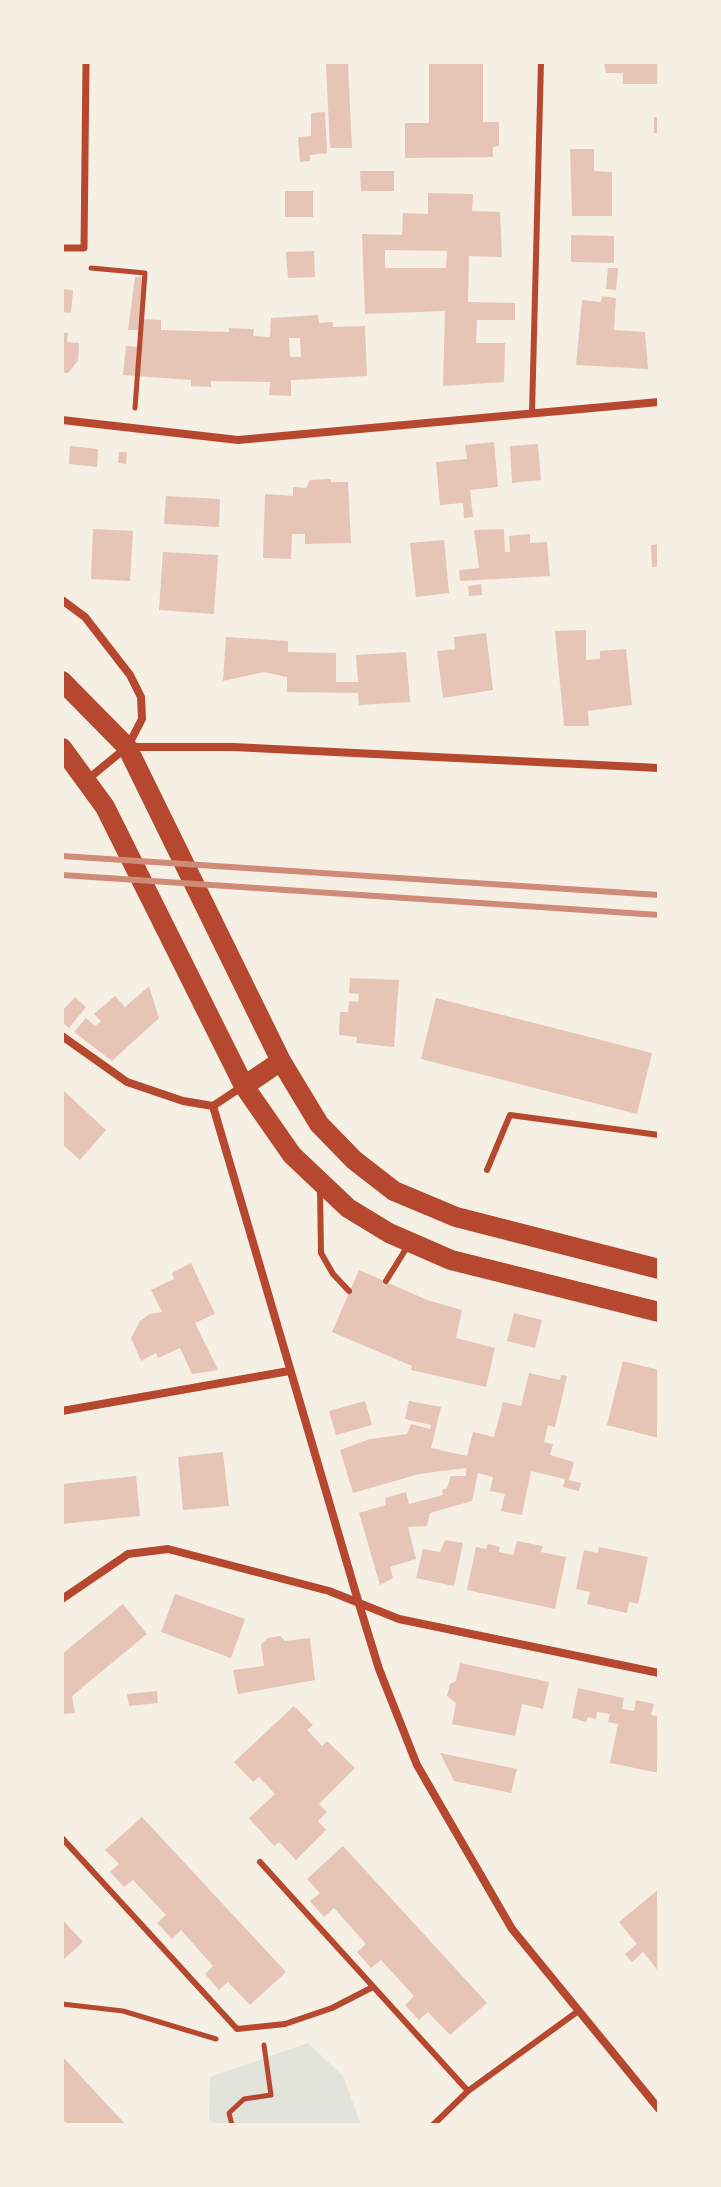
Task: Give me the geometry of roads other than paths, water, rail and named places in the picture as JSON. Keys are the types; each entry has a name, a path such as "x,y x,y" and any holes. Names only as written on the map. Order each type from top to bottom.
{"main road":[{"path":"62,681 127,747 281,1061 319,1124 354,1160 394,1191 456,1217 659,1269"},
{"path":"62,748 88,779 105,807 244,1086 292,1155 348,1208 410,1242 451,1260 659,1312"},
{"path":"244,1086 281,1061"}],"street":[{"path":"62,248 84,248 86,62"},
{"path":"62,420 238,440 659,402"},
{"path":"62,600 85,617 130,675 141,697 142,719 127,747 88,779"},
{"path":"127,747 233,747 659,768"},
{"path":"62,1036 127,1082 183,1101 213,1106 244,1086"},
{"path":"213,1106 379,1669 417,1765 512,1929 659,2109"},
{"path":"62,1411 289,1371"},
{"path":"62,1599 128,1554 168,1549 329,1591 399,1619 659,1673"}],"lane":[{"path":"532,412 541,62"},
{"path":"487,1170 510,1115 659,1135"},
{"path":"320,1181 321,1253 333,1274 349,1291"},
{"path":"386,1281 410,1242"},
{"path":"62,1838 237,2029 285,2024 332,2008 373,1987"},
{"path":"260,1862 468,2091"},
{"path":"433,2125 468,2091 577,2012"}],"railway":[{"path":"62,856 659,895"},
{"path":"62,875 659,915"}]}
